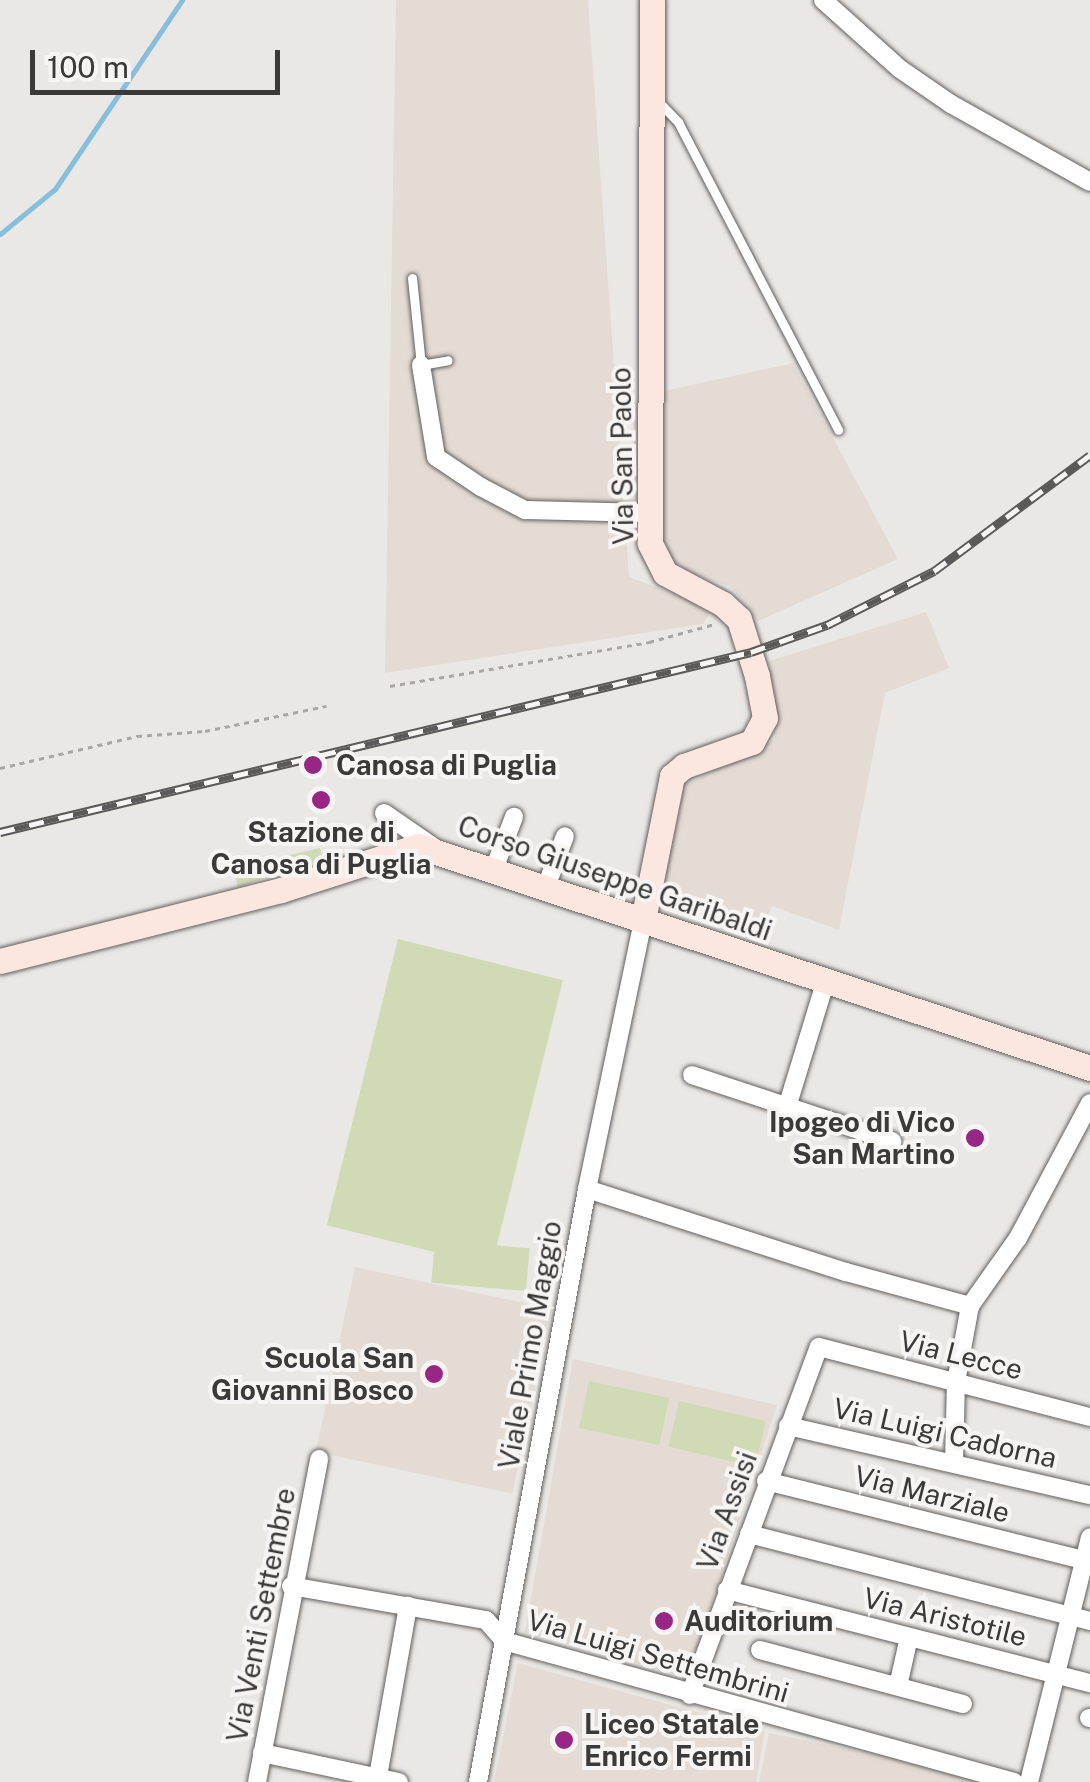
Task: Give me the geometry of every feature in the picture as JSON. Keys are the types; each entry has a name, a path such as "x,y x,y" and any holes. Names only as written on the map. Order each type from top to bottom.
{"street":[{"name":"Via San Paolo","path":"652,0 651,550 658,566 732,611"},
{"path":"823,0 925,87 1090,182"},
{"path":"421,365 436,457 481,487 525,510 649,513"},
{"path":"643,920 672,776 684,766 749,744 763,726 758,676 744,628 732,611"},
{"path":"384,813 440,850"},
{"path":"494,869 514,817"},
{"path":"546,887 565,836"},
{"name":"Corso Giuseppe Garibaldi","path":"0,961 281,890 402,848 440,850 1090,1068"},
{"name":"Viale Primo Maggio","path":"478,1782 587,1189 643,920"},
{"path":"788,1104 826,980"},
{"path":"692,1075 892,1141"},
{"path":"954,1462 956,1382 970,1306 1018,1238 1090,1103"},
{"path":"587,1189 846,1272 970,1306"},
{"name":"Via Lecce","path":"819,1347 1090,1417"},
{"name":"Via Assisi","path":"690,1695 819,1347"},
{"name":"Via Luigi Cadorna","path":"788,1426 1090,1495"},
{"name":"Via Venti Settembre","path":"256,1782 291,1586 319,1459"},
{"name":"Via Marziale","path":"766,1482 1084,1560"},
{"path":"749,1534 1090,1621"},
{"path":"1028,1782 1090,1538"},
{"name":"Via Luigi Settembrini","path":"291,1586 486,1620 504,1641 1014,1782"},
{"name":"Via Aristotile","path":"727,1590 1090,1683"},
{"path":"377,1780 408,1606"},
{"path":"898,1686 908,1637"},
{"path":"760,1650 964,1704"},
{"path":"262,1753 399,1782"}],"lane":[{"path":"651,93 678,122 838,430"},
{"path":"412,278 421,365 448,360"}],"path":[{"path":"390,686 649,642 712,626 732,611"},
{"path":"0,768 137,736 206,731 326,706"}],"shaded area":[{"path":"396,0 588,0 629,577 713,608 703,624 385,673"},
{"path":"793,363 898,559 758,621 730,586 689,574 664,552 659,392"},
{"path":"926,612 949,668 885,693 839,930 772,906 759,940 659,903 678,788 775,740 769,661"},
{"path":"355,1267 552,1309 512,1494 316,1452"},
{"path":"573,1359 777,1405 688,1678 525,1632"},
{"path":"518,1663 765,1731 756,1782 494,1782"},
{"path":"769,1733 1011,1782 759,1782"}],"green space":[{"path":"320,848 323,859 238,887 233,868"},
{"path":"398,939 563,980 492,1266 327,1225"},
{"path":"435,1240 530,1248 526,1291 431,1283"},
{"path":"589,1381 669,1398 659,1445 579,1428"},
{"path":"679,1401 766,1421 755,1467 668,1447"}],"waterway":[{"path":"0,234 55,189 182,0"}],"railway":[{"path":"0,832 751,652 827,625 934,571 1090,455"}],"place":[{"name":"Canosa di Puglia","path":"313,765"},
{"name":"Stazione di Canosa di Puglia","path":"321,800"},
{"name":"Ipogeo di Vico San Martino","path":"975,1138"},
{"name":"Scuola San Giovanni Bosco","path":"434,1374"},
{"name":"Auditorium","path":"664,1621"},
{"name":"Liceo Statale Enrico Fermi","path":"564,1740"}]}
